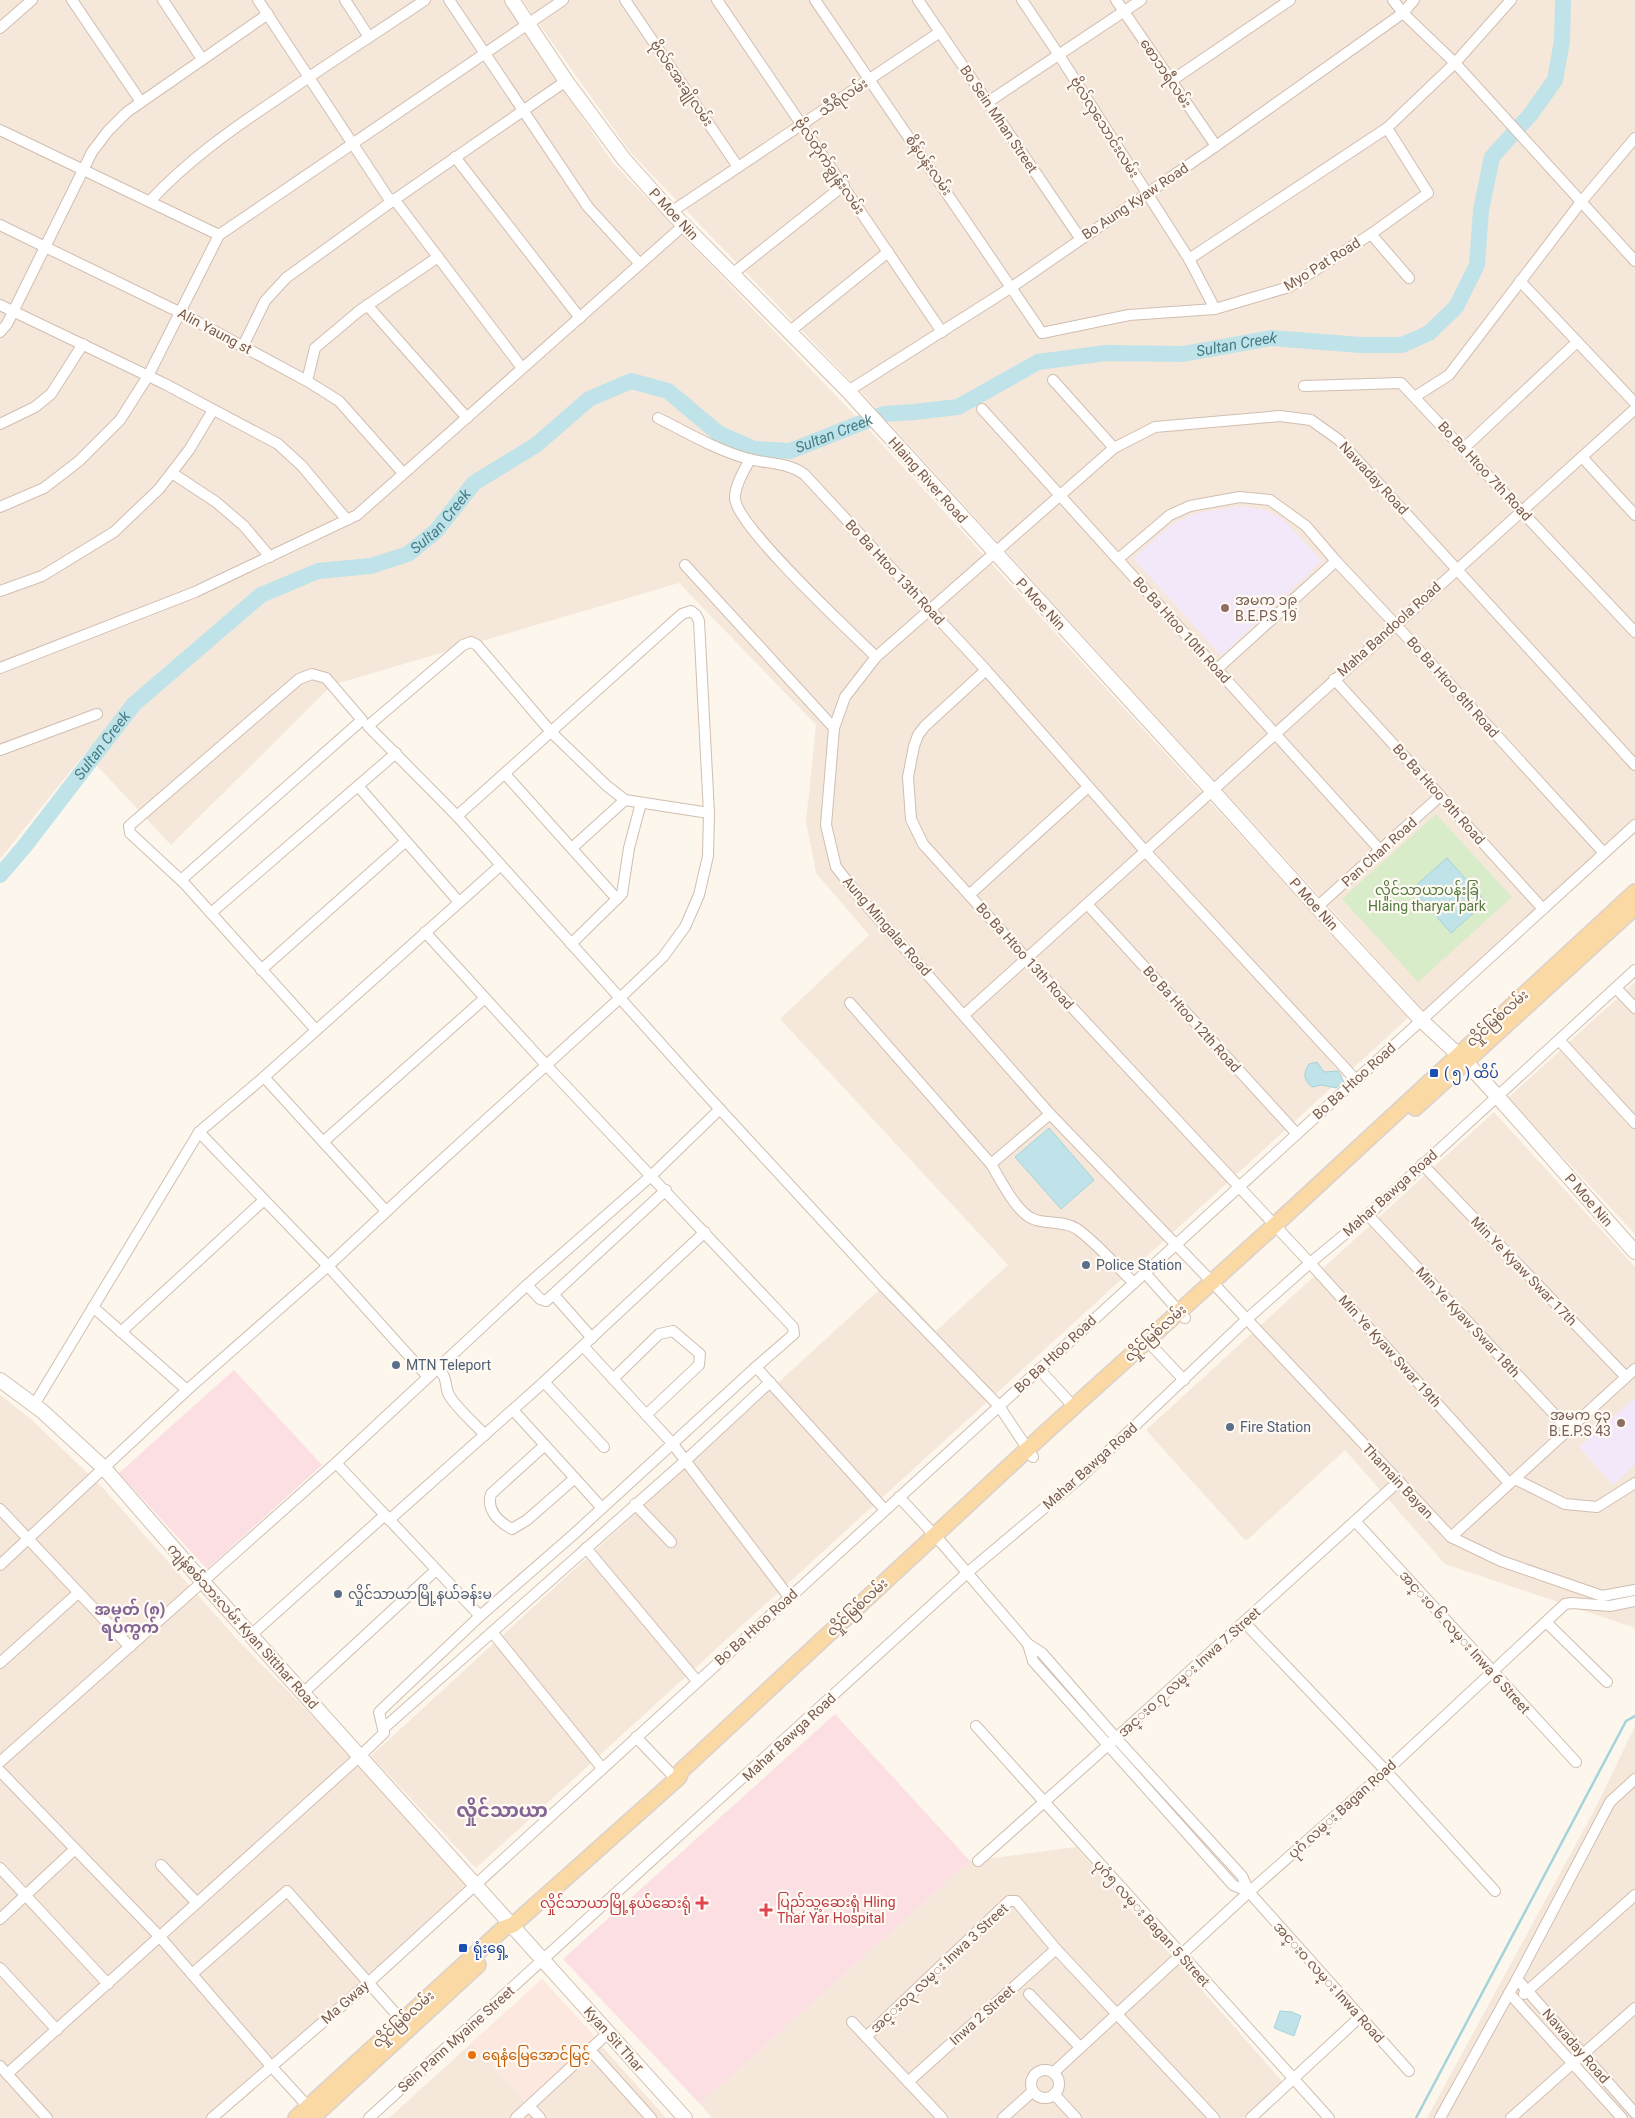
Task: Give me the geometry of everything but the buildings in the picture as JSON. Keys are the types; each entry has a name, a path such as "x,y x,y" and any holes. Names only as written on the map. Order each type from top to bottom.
{"main road":[{"name":"လှိုင်မြစ်လမ်း","path":"1462,1058 1635,892"},
{"name":"လှိုင်မြစ်လမ်း","path":"1030,1453 1074,1407 1182,1315 1275,1225 1635,907"},
{"name":"လှိုင်မြစ်လမ်း","path":"296,2118 312,2113 504,1928 513,1925 678,1778 685,1776 1030,1453 1153,1347 1182,1315"}],"street":[{"path":"0,28 32,0"},
{"path":"72,0 141,102"},
{"path":"163,0 202,59"},
{"path":"258,0 352,143 392,200 522,368"},
{"path":"345,0 369,37"},
{"path":"150,201 205,150 309,77 425,0"},
{"path":"449,0 588,207 640,264"},
{"name":"P Moe Nin","path":"512,0 566,81 623,158 671,212 861,407"},
{"path":"0,507 44,488 79,461 120,420 148,376 219,235 563,0"},
{"name":"ဗိုလ်အေးချိုလမ်း","path":"625,0 738,167"},
{"name":"ဗိုလ်တိုက်ချွန်းလမ်း","path":"717,0 942,332"},
{"name":"စိန်ပန်းလမ်း","path":"816,0 1012,287 1040,332"},
{"name":"Bo Sein Mhan Street","path":"918,0 1080,238"},
{"name":"ဗိုလ်လှသောင်းလမ်း","path":"1022,0 1189,259 1215,309"},
{"name":"စောဘရီလမ်း","path":"1116,0 1216,146"},
{"path":"988,102 1141,0"},
{"path":"1171,81 1290,0"},
{"path":"1393,0 1403,13 1455,63 1635,261"},
{"name":"Bo Aung Kyaw Road","path":"848,392 1012,287 1080,238 1216,146 1403,13 1414,0"},
{"path":"1189,259 1387,128 1455,63 1511,0"},
{"path":"0,332 14,311 92,152 108,131 141,102 268,14"},
{"name":"သီရိလမ်း","path":"671,212 940,32"},
{"path":"243,346 265,301 286,278 392,200 566,81"},
{"name":"Myo Pat Road","path":"1040,332 1044,333 1129,315 1215,309 1289,287 1371,234 1428,193 1387,128"},
{"path":"0,130 219,235"},
{"path":"1416,396 1449,375 1580,202 1635,141"},
{"path":"455,157 580,318"},
{"path":"732,274 844,185"},
{"path":"0,668 195,592 357,515 684,225"},
{"name":"Alin Yaung st","path":"0,226 179,312 307,381 339,401 403,474"},
{"path":"1371,234 1409,278"},
{"path":"789,332 888,252"},
{"path":"307,381 315,348 367,305 438,257"},
{"path":"1520,282 1635,403"},
{"path":"0,305 148,376 278,444 302,466 347,520"},
{"path":"367,305 467,418"},
{"path":"1463,449 1577,342"},
{"path":"0,424 35,407 51,394 83,344"},
{"path":"1053,380 1114,448"},
{"name":"Bo Ba Htoo 7th Road","path":"1304,386 1401,383 1416,396 1463,449 1635,632"},
{"name":"Hlaing River Road","path":"861,407 994,553"},
{"name":"Maha Bandoola Road","path":"964,1014 1635,408"},
{"name":"Bo Ba Htoo 10th Road","path":"982,409 1380,850"},
{"path":"0,591 42,576 114,532 159,489 172,473 190,450 213,410"},
{"name":"Nawaday Road","path":"994,553 1114,448 1155,427 1280,416 1311,420 1340,440 1635,765"},
{"path":"658,418 711,446 750,460 738,484 734,500 741,514 759,540 876,657"},
{"path":"1582,457 1635,515"},
{"name":"Bo Ba Htoo 13th Road","path":"750,460 778,463 804,474 986,670 1145,851 1356,1080"},
{"path":"172,473 216,502 244,526 270,557"},
{"name":"Bo Ba Htoo 8th Road","path":"1118,559 1170,515 1190,506 1240,497 1270,500 1306,526 1604,853"},
{"name":"P Moe Nin","path":"994,553 1212,790 1317,908 1421,1020 1462,1058 1497,1096 1635,1252"},
{"name":"Aung Mingalar Road","path":"994,553 876,657 845,697 834,728 826,825 836,867 862,900 1050,1114 1215,1285"},
{"path":"1217,669 1336,561"},
{"path":"685,565 834,728"},
{"path":"0,1565 187,1390 328,1266 386,1211 547,1066 662,957 685,927 699,895 708,856 709,813 699,621 696,615 690,611 682,614 457,816"},
{"path":"181,880 365,723 463,645 471,642 477,645 552,732 607,786 626,800 709,813"},
{"name":"Bo Ba Htoo 13th Road","path":"986,670 921,730 914,746 908,777 911,819 923,844 1026,958 1275,1225"},
{"path":"316,1030 181,880 130,833 129,826 299,679 312,674 326,678 365,723 457,816 720,1110 880,1283 999,1406 1030,1453"},
{"name":"Bo Ba Htoo 9th Road","path":"1334,679 1543,909"},
{"path":"0,750 98,714"},
{"path":"211,913 396,753"},
{"path":"505,774 617,899"},
{"path":"358,786 458,902"},
{"path":"969,895 1088,786"},
{"name":"Pan Chan Road","path":"1317,908 1440,796"},
{"path":"572,848 626,800"},
{"path":"571,944 622,894 630,848 641,803"},
{"name":"Bo Ba Htoo Road","path":"476,1884 1635,825"},
{"path":"262,970 406,841"},
{"path":"34,1404 199,1132 264,1077 501,865"},
{"name":"Bo Ba Htoo 12th Road","path":"1086,904 1297,1134"},
{"path":"48,2118 4,2070 56,2030 360,1756 384,1733 379,1712 480,1616 794,1334 793,1327 652,1175 547,1066 425,932"},
{"name":"Mahar Bawga Road","path":"543,1959 722,1799 967,1573 1080,1478 1247,1319 1310,1262 1368,1215 1635,970"},
{"path":"1616,988 1635,1008"},
{"path":"323,1142 485,998"},
{"path":"850,1003 991,1164 1005,1189 1025,1214 1035,1220 1056,1222 1076,1228 1134,1283"},
{"path":"1559,1040 1635,1123"},
{"path":"264,1077 386,1211"},
{"path":"0,1762 336,1463 527,1285 652,1175 720,1110"},
{"path":"991,1164 1050,1114"},
{"path":"199,1132 328,1266 428,1377"},
{"name":"Min Ye Kyaw Swar 17th","path":"1422,1164 1626,1377"},
{"path":"527,1285 543,1301 546,1301 666,1190"},
{"path":"122,1332 264,1200"},
{"name":"Min Ye Kyaw Swar 18th","path":"1368,1215 1569,1430"},
{"name":"Min Ye Kyaw Swar 19th","path":"1275,1225 1512,1481 1565,1504 1597,1507 1635,1483"},
{"path":"251,1635 485,1435 705,1232"},
{"path":"1144,1273 1182,1315"},
{"name":"Thamain Bayan","path":"1215,1285 1451,1537 1502,1561 1602,1596 1635,1590"},
{"path":"554,1295 592,1338"},
{"path":"93,1307 187,1390"},
{"path":"613,1379 659,1334 673,1330 700,1354 699,1365 646,1415"},
{"path":"583,1346 672,1443 789,1597"},
{"path":"1153,1347 1184,1380"},
{"path":"756,1367 885,1510"},
{"path":"438,1368 445,1377 448,1393 485,1435"},
{"path":"1039,1369 1074,1407"},
{"path":"1451,1537 1635,1369"},
{"name":"ကျန်စစ်သားလမ်း Kyan Sitthar Road","path":"0,1380 34,1404 104,1468 203,1582 513,1925"},
{"path":"544,1382 604,1447"},
{"path":"384,1728 685,1461 770,1382"},
{"path":"513,1410 602,1508"},
{"path":"545,1445 491,1494 489,1502 492,1511 505,1525 512,1529 527,1520 575,1478"},
{"path":"336,1463 480,1616"},
{"name":"အင္းဝ ၇ လမ္း Inwa 7 Street","path":"978,1861 1113,1742 1399,1481"},
{"name":"အင္းဝ လမ္း Inwa Road","path":"899,1497 938,1538 1028,1644 1033,1661 1113,1742 1233,1885 1249,1892 1409,2071"},
{"path":"635,1504 671,1542"},
{"path":"0,1509 130,1647"},
{"name":"အင္းဝ ၆ လမ္း Inwa 6 Street","path":"1355,1521 1576,1762"},
{"path":"586,1548 697,1681"},
{"path":"303,1693 436,1570"},
{"path":"0,1663 78,1593"},
{"name":"ပုဂံ လမ္း Bagan Road","path":"1053,2073 1249,1892 1386,1771 1565,1604 1610,1606 1635,1601"},
{"path":"1244,1622 1386,1771 1495,1891"},
{"path":"1546,1622 1607,1682"},
{"path":"492,1632 602,1768"},
{"name":"ပုဂံ၅ လမ္း Bagan 5 Street","path":"976,1726 1181,1956 1329,2118"},
{"path":"636,1737 678,1778"},
{"path":"0,1771 160,1937 312,2113"},
{"path":"1440,2118 1517,1979 1610,1802 1635,1779"},
{"path":"0,1919 75,1849"},
{"path":"161,1865 197,1904"},
{"path":"0,1868 108,1984"},
{"name":"Ma Gway","path":"212,2118 367,1984 476,1884"},
{"path":"192,1974 287,1891 405,2025"},
{"path":"1517,2001 1635,1895"},
{"name":"အင္းဝ၃ လမ္း Inwa 3 Street","path":"866,2037 1008,1901 1016,1901 1056,1949"},
{"name":"Kyan Sit Thar","path":"513,1925 685,2118"},
{"path":"1056,1949 1214,2118"},
{"name":"Inwa 2 Street","path":"908,2082 1056,1949"},
{"name":"Sein Pann Myaine Street","path":"369,2118 543,1959"},
{"path":"0,1968 56,2030"},
{"name":"Nawaday Road","path":"1517,1979 1635,2113"},
{"name":"Nawaday Road","path":"1509,1992 1622,2118"},
{"path":"1029,1994 1080,2047"},
{"path":"1511,2118 1635,2008"},
{"path":"1251,2118 1360,2017"},
{"path":"852,2022 942,2118"},
{"path":"516,2118 608,2032"},
{"path":"590,2050 651,2118"},
{"path":"1044,2070 1053,2073 1058,2081 1057,2090 1050,2096 1040,2097 1033,2091 1031,2082 1036,2074 1044,2070"},
{"path":"1003,2118 1033,2091"},
{"path":"1054,2094 1076,2118"},
{"path":"529,2106 540,2118"}],"shaded area":[{"path":"0,0 503,0 613,163 870,431 1408,1018 476,1868 371,1756 889,1281 936,1331 1008,1265 780,1019 869,935 816,873 806,821 816,725 679,583 332,685 171,845 85,753 0,859"},
{"path":"522,0 1635,0 1635,818 1424,1011 862,393 631,153"},
{"name":"အမက ၁၉ B.E.P.S 19","path":"1240,506 1265,510 1283,519 1322,561 1221,656 1133,558 1171,525 1192,514"},
{"path":"1635,982 1635,1234 1508,1098"},
{"path":"1494,1112 1635,1267 1635,1628 1445,1564 1345,1450 1246,1541 1146,1430"},
{"path":"234,1370 322,1465 207,1569 119,1473"},
{"path":"0,1395 32,1420 102,1487 235,1637 476,1884 212,2118 0,2118"},
{"name":"အမက ၄၃ B.E.P.S 43","path":"1635,1398 1635,1465 1613,1485 1579,1447"},
{"name":"ပြည်သူ့ဆေးရုံ Hling Thar Yar Hospital","path":"835,1714 970,1861 700,2104 563,1959"},
{"path":"1635,1726 1635,2118 1427,2118 1596,1807"},
{"path":"1076,1847 1282,2081 1243,2118 712,2118 700,2104 970,1861"},
{"path":"542,1979 666,2118 389,2118"},
{"path":"542,1979 599,2041 529,2106 471,2044"}],"green space":[{"name":"လှိုင်သာယာပန်းခြံ Hlaing tharyar park","path":"1436,814 1512,897 1418,982 1342,899"}],"water":[{"path":"1447,858 1486,902 1451,933 1412,889"},
{"path":"1317,1062 1324,1072 1338,1071 1344,1082 1336,1088 1322,1085 1312,1087 1307,1081 1305,1074 1309,1064"},
{"path":"1049,1128 1094,1180 1061,1209 1015,1157"},
{"path":"1280,2011 1292,2012 1301,2016 1294,2036 1274,2028"}],"waterway":[{"name":"Sultan Creek","path":"0,875 24,847 134,704 261,595 318,571 371,566 408,554 436,531 474,483 536,445 589,399 631,381 668,391 718,433 754,449 790,451 884,414 958,407 1038,362 1106,353 1183,354 1271,338 1361,345 1402,345 1429,333 1456,307 1477,265 1481,210 1492,157 1530,115 1555,80 1562,41 1563,0"},
{"path":"1416,2118 1626,1721 1635,1716"}],"place":[{"name":"အမက ၁၉ B.E.P.S 19","path":"1225,608"},
{"name":"( ၅ ) ထိပ်","path":"1434,1073"},
{"name":"Police Station","path":"1086,1265"},
{"name":"MTN Teleport","path":"396,1365"},
{"name":"အမက ၄၃ B.E.P.S 43","path":"1621,1423"},
{"name":"Fire Station","path":"1230,1427"},
{"name":"လှိုင်သာယာမြို့နယ်ခန်းမ","path":"338,1594"},
{"name":"လှိုင်သာယာမြို့နယ်ဆေးရုံ","path":"702,1903"},
{"name":"ပြည်သူ့ဆေးရုံ Hling Thar Yar Hospital","path":"766,1910"},
{"name":"ရုံးရှေ့","path":"463,1948"},
{"name":"ရေနံမြေအောင်မြင့်","path":"472,2055"}],"district":[{"name":"အမှတ် (၈) ရပ်ကွက်","path":"130,1618"},
{"name":"လှိုင်သာယာ","path":"502,1810"}]}
